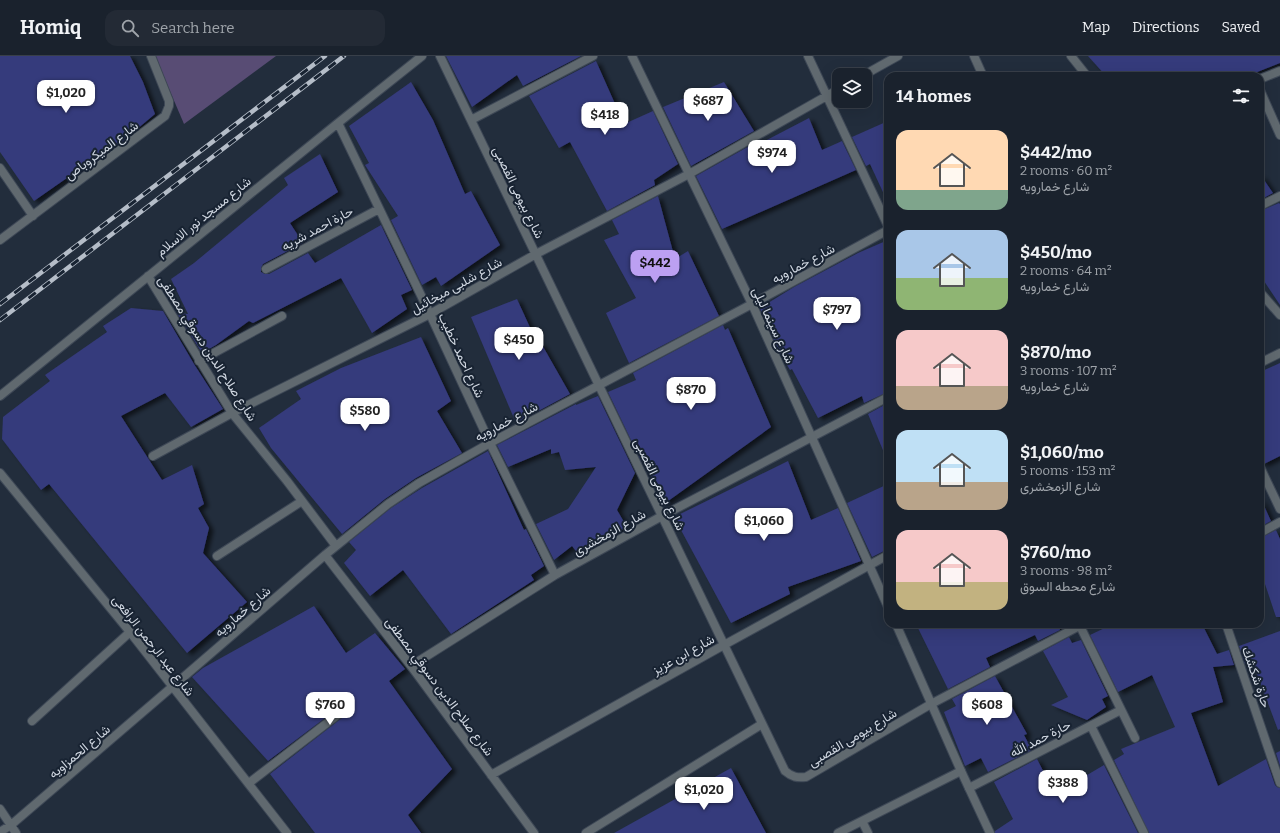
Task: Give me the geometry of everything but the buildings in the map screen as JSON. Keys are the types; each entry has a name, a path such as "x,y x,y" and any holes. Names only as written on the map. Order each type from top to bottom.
{"street":[{"name":"شارع الميكروباص","path":"0,240 165,116 169,106 169,101 151,56"},
{"name":"شارع مسجد نور الاسلام","path":"0,396 422,56"},
{"name":"شارع بيومى القصبى","path":"440,56 785,771 792,777 806,778 931,704 1073,628"},
{"path":"471,120 593,56"},
{"name":"شارع سينما ليلى","path":"632,56 752,304 884,598"},
{"path":"808,56 884,217"},
{"path":"872,71 898,56"},
{"path":"974,56 981,72"},
{"path":"1071,56 1084,72"},
{"path":"1264,77 1280,71"},
{"name":"شارع شلبى ميخائيل","path":"152,456 232,413 430,314 536,254 689,174 832,93"},
{"path":"1264,99 1280,135"},
{"name":"شارع احمد خطيب","path":"338,123 490,443 555,575"},
{"path":"0,168 33,216"},
{"path":"1264,204 1280,196"},
{"name":"حارة احمد شريه","path":"266,269 379,209"},
{"name":"شارع خمارويه","path":"172,687 325,555 388,504 418,483 884,232"},
{"name":"شارع صلاح الدين دسوقي مصطفى","path":"148,276 232,413 336,546"},
{"path":"1264,297 1280,316"},
{"path":"199,360 282,316"},
{"path":"1264,361 1280,353"},
{"name":"شارع الزمخشرى","path":"411,666 555,575 662,516 884,399"},
{"name":"شارع عبد الرحمن الرافعى","path":"0,473 130,632 287,833"},
{"path":"1264,475 1280,509"},
{"path":"217,556 302,501"},
{"path":"1264,531 1280,522"},
{"name":"شارع صلاح الدين دسوقي مصطفى","path":"325,555 411,666 534,833"},
{"name":"شارع ابن عزيز","path":"492,775 724,645 884,558"},
{"path":"898,628 990,833"},
{"path":"1078,628 1135,738"},
{"name":"حارة شكشك","path":"1227,628 1280,783"},
{"path":"32,721 130,632"},
{"name":"شارع الحمزاويه","path":"0,832 11,825 172,687"},
{"name":"حارة حمد الله","path":"969,788 1121,710"},
{"path":"249,783 340,713"},
{"path":"586,833 762,724"},
{"path":"1091,726 1144,833"},
{"path":"838,833 961,771"},
{"path":"0,809 16,833"},
{"path":"862,821 868,833"}],"shaded area":[{"path":"155,56 276,56 184,124"}],"railway":[{"path":"0,304 325,56"},
{"path":"0,320 344,56"}]}
